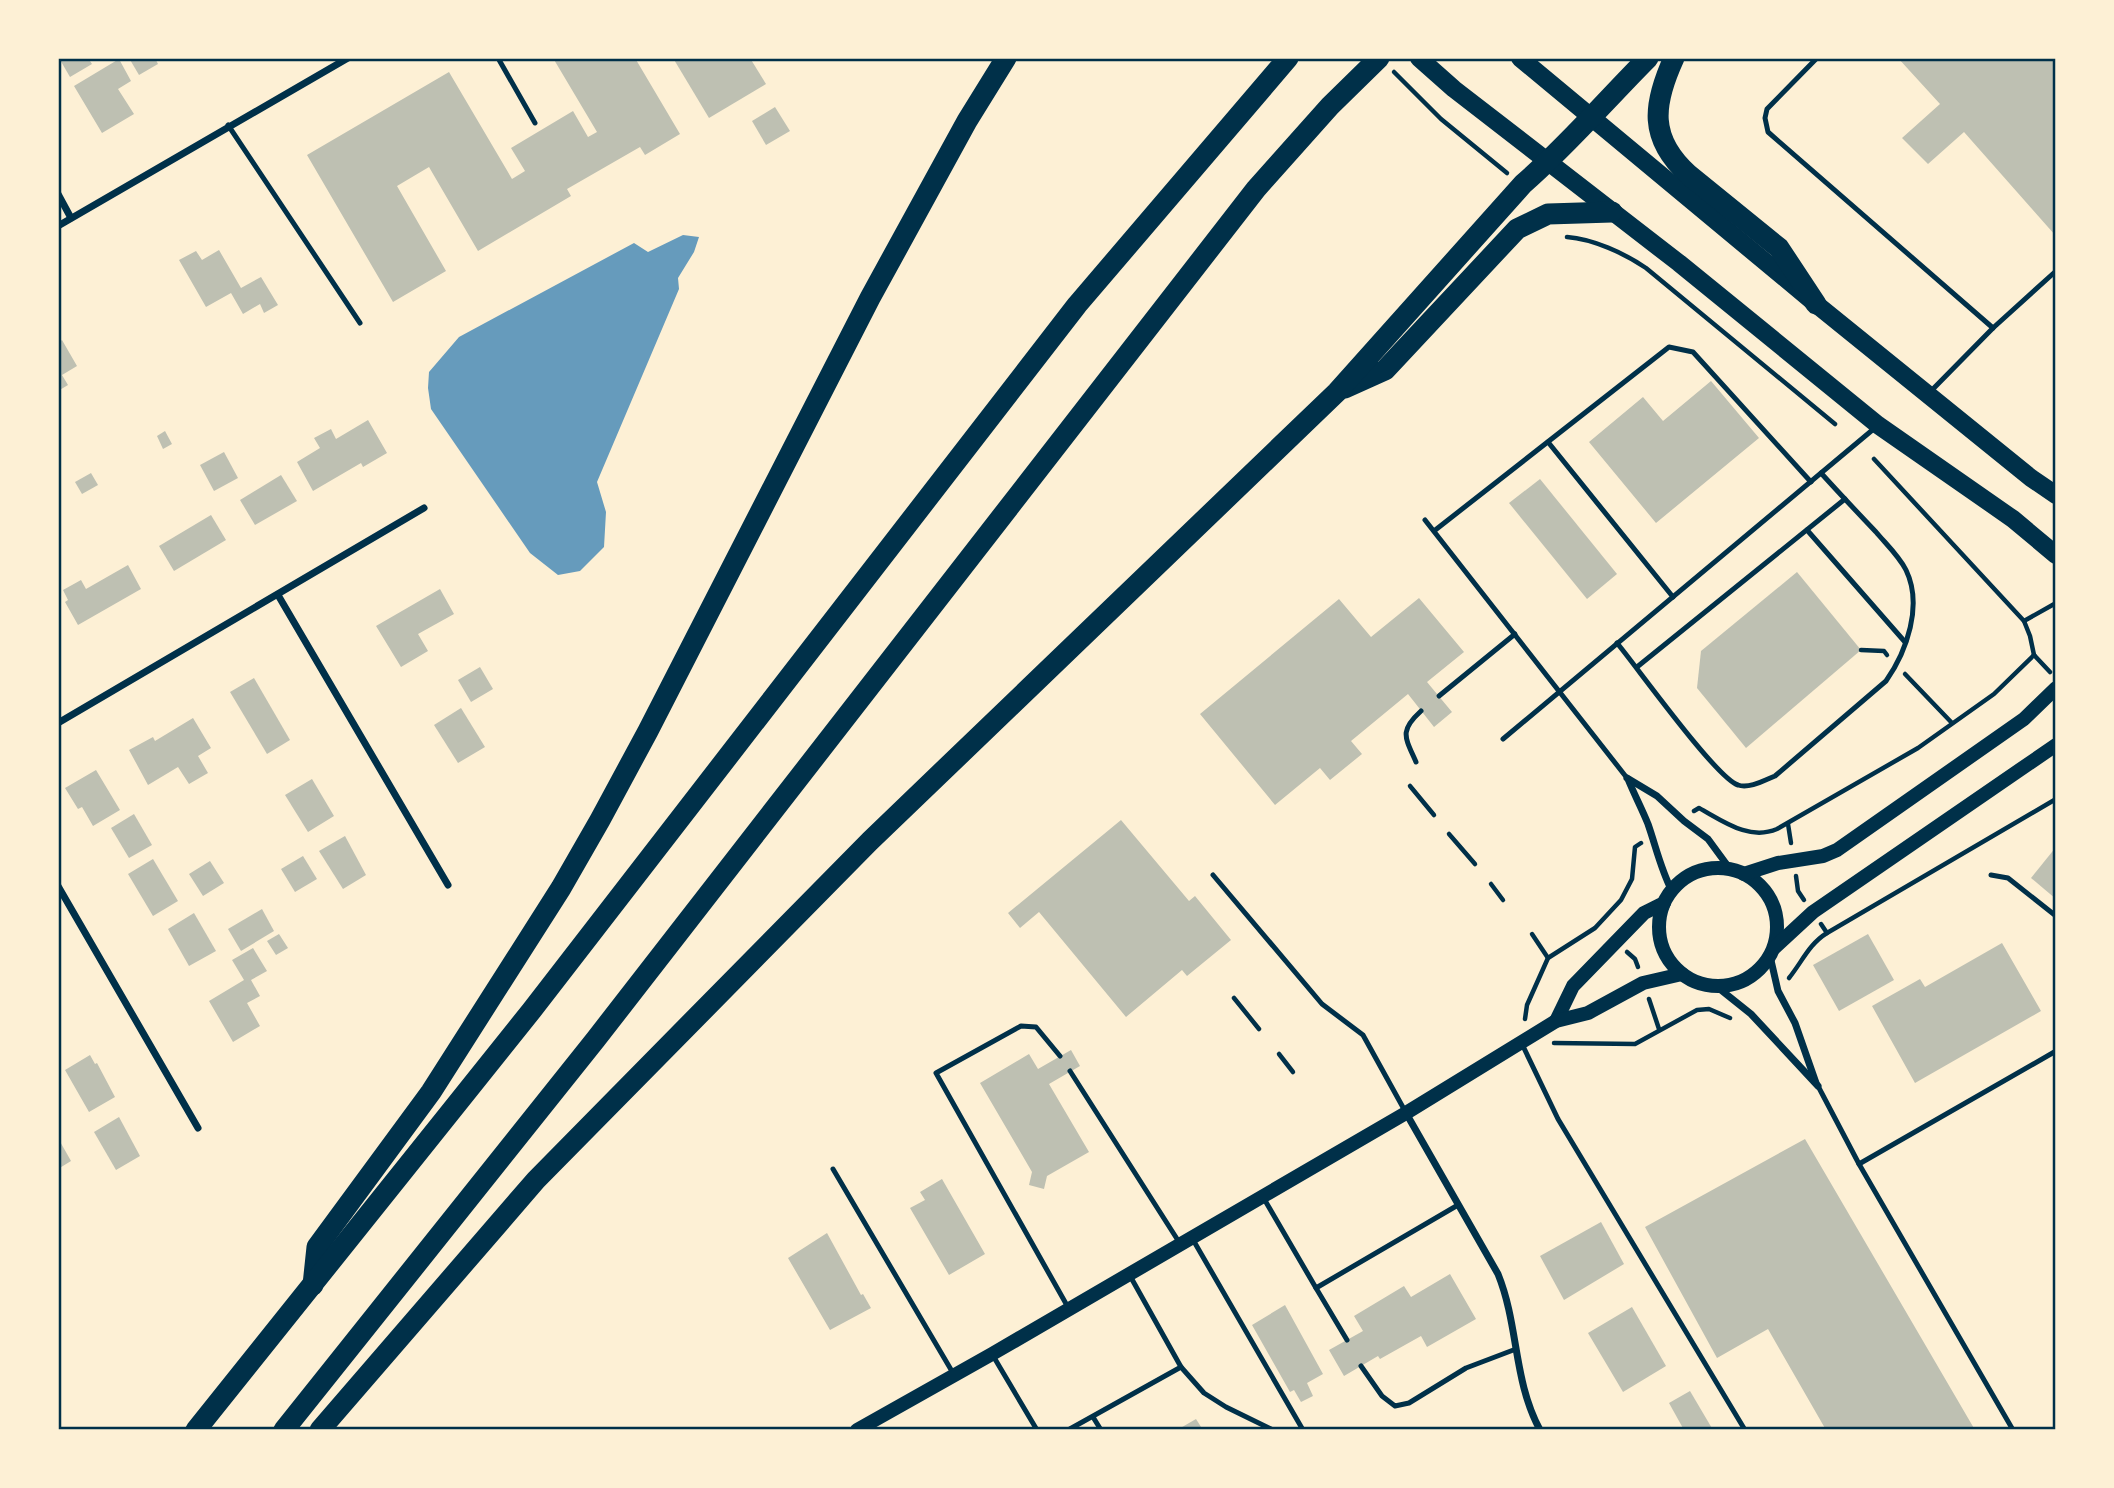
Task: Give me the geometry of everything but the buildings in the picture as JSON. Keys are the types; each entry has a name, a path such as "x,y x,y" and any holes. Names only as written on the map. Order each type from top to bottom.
{"highway":[{"path":"313,1285 317,1247 431,1092 561,888 600,820 870,298 967,121 1006,58"},
{"path":"284,1430 596,1040 1256,189 1330,106 1379,58"},
{"path":"320,1430 536,1180 870,841 1337,392 1523,184 1548,163 1648,58"},
{"path":"1674,58 1663,82 1656,110 1665,148 1689,175 1779,248 1816,303"},
{"path":"197,1430 532,1010 1077,306 1284,61"},
{"path":"1337,392 1385,370 1517,229 1539,216 1548,214 1612,212"}],"main road":[{"path":"1419,58 1878,425 2013,519 2056,555"},
{"path":"1520,58 1816,303 2031,478 2056,495"},
{"path":"1737,872 1814,858 1837,850 2024,719 2056,688"},
{"path":"1668,897 1659,919 1663,948 1671,962 1690,979 1716,986 1734,984 1751,977 1813,912 2056,746"},
{"path":"1556,1021 1573,986 1644,913 1668,897 1694,874 1712,869 1737,872 1756,881 1776,912 1777,931 1772,952"},
{"path":"857,1430 1406,1114 1556,1021 1588,1013 1643,983 1682,974"}],"street":[{"path":"58,226 228,125 348,58"},
{"path":"58,194 71,218"},
{"path":"58,723 424,508"},
{"path":"278,595 448,886"},
{"path":"1627,778 1657,796 1708,839 1737,872"},
{"path":"1627,778 1646,819 1668,897"},
{"path":"58,886 198,1128"},
{"path":"1772,952 1779,991 1795,1023 1818,1086"},
{"path":"1716,986 1751,1014 1818,1086"},
{"path":"1406,1114 1498,1274 1505,1292 1521,1382 1540,1430"}],"lane":[{"path":"498,58 535,123"},
{"path":"1817,58 1767,109 1765,118 1768,132 1993,328"},
{"path":"228,125 359,323"},
{"path":"1929,393 1993,328 2056,271"},
{"path":"1434,531 1669,347 1693,352 1811,482"},
{"path":"1503,738 1878,425"},
{"path":"1548,442 1673,597"},
{"path":"1618,643 1703,752 1739,785 1753,785 1775,776 1886,681 1897,665 1911,620 1914,595 1906,569 1892,550 1821,473"},
{"path":"1637,667 1845,499"},
{"path":"1425,520 1627,778"},
{"path":"1807,530 1905,642"},
{"path":"1439,696 1515,634"},
{"path":"1416,762 1405,737 1407,726 1421,711"},
{"path":"1213,875 1322,1004 1363,1035 1406,1114"},
{"path":"1992,875 2008,878 2056,916"},
{"path":"1060,1056 1036,1027 1021,1026 936,1073 1070,1309"},
{"path":"1522,1044 1558,1119 1745,1430"},
{"path":"1859,1164 2056,1051"},
{"path":"1070,1071 1186,1241 1303,1430"},
{"path":"1818,1086 1859,1164 2013,1430"},
{"path":"832,1168 954,1376"},
{"path":"1263,1197 1347,1340"},
{"path":"1316,1288 1458,1205"},
{"path":"1129,1274 1181,1367 1204,1393 1272,1430"},
{"path":"1361,1366 1382,1396 1395,1406 1409,1403 1466,1368 1516,1349"},
{"path":"992,1354 1037,1430"},
{"path":"1068,1430 1181,1367"},
{"path":"1093,1417 1101,1430"}],"path":[{"path":"1406,83 1441,119 1508,174"},
{"path":"1563,237 1581,239 1639,264 1835,424"},
{"path":"1874,458 2024,621 2031,636 2034,655 2056,678"},
{"path":"2024,621 2056,603"},
{"path":"1861,650 1884,652 1952,723"},
{"path":"1691,813 1699,808 1742,830 1770,833 1918,748 1994,694 2034,655"},
{"path":"1410,786 1434,815"},
{"path":"1449,834 1475,864"},
{"path":"1635,1044 1522,1044 1527,1005 1548,958 1595,928 1621,900 1632,879 1635,847 1642,842"},
{"path":"1491,884 1503,900"},
{"path":"1532,934 1548,958"},
{"path":"1234,998 1259,1029"},
{"path":"1279,1054 1293,1072"}],"water":[{"path":"683,235 699,237 694,252 678,278 679,289 597,482 606,512 604,547 580,571 558,575 530,553 431,409 429,372 459,337 634,243 648,252"}]}
